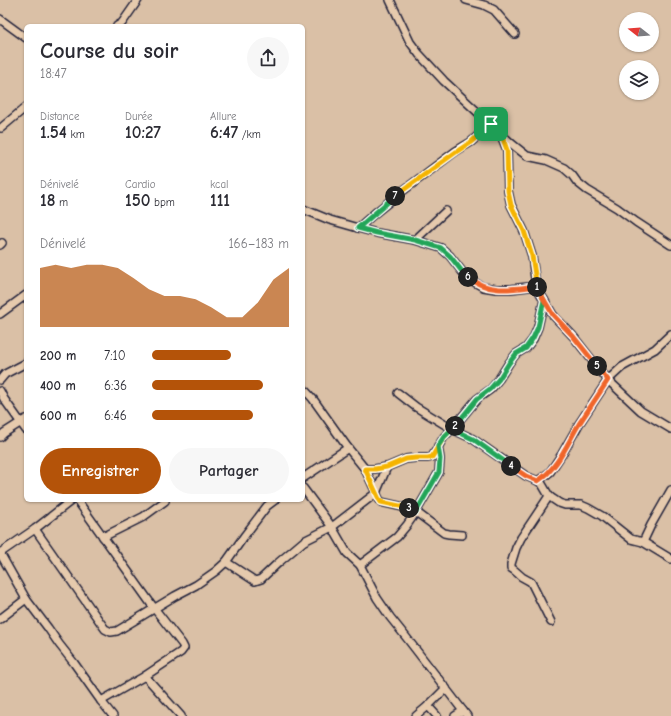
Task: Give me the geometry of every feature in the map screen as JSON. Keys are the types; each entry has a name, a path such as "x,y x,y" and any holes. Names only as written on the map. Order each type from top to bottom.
{"street":[{"path":"120,24 138,0"},
{"path":"390,0 410,42 419,54 444,81 512,144 527,156 546,160 564,168 587,190 617,208 671,245"},
{"path":"466,0 484,5 494,10"},
{"path":"488,0 494,10 515,34"},
{"path":"1,22 24,37"},
{"path":"1,128 24,109"},
{"path":"358,228 400,193 471,142 491,124"},
{"path":"501,133 507,150 508,191 511,205 524,231 532,256 536,286 544,300 553,315 573,336 608,380 641,411 671,429"},
{"path":"305,210 330,220 358,228 415,240 441,248 450,256 464,274 483,287 511,289 536,286"},
{"path":"415,240 446,211"},
{"path":"0,314 24,296"},
{"path":"365,469 387,467 406,459 432,457 444,437 477,399 490,389 499,379 512,358 526,348 538,327 544,300"},
{"path":"538,481 550,472 608,380 622,367 655,349 671,334"},
{"path":"0,380 5,374 24,363"},
{"path":"305,390 365,469 381,502 412,509 444,533 462,535"},
{"path":"0,391 4,399 23,421 0,437"},
{"path":"398,393 416,407 452,429 473,439 526,476 538,481 542,484 549,496 559,503 566,505 581,505 588,508 602,516 632,539 643,542 671,559"},
{"path":"360,565 397,537 416,512 439,472 440,459 438,446"},
{"path":"305,477 348,448"},
{"path":"226,562 255,580 261,579 304,541 332,527 376,493 387,467"},
{"path":"643,542 671,490"},
{"path":"305,491 332,527 347,553 360,565 377,598 390,618 465,713 455,716"},
{"path":"549,496 520,538 511,568 531,582 551,622"},
{"path":"69,502 0,553 26,599 113,716"},
{"path":"78,502 184,648 181,652 130,685 101,701"},
{"path":"103,537 143,517 164,502"},
{"path":"35,528 105,629 111,632 117,631 216,571 226,562 245,534 267,506 272,502"},
{"path":"0,620 26,599"},
{"path":"144,676 181,716"},
{"path":"416,716 446,688"},
{"path":"428,706 437,716"}],"route":[{"path":"491,124 471,142 400,193 358,228 415,240 441,248 458,265 464,274 483,287 511,289 536,286 553,315 573,336 608,380 550,472 538,481 526,476 473,439 452,429 438,446 440,459 439,472 416,512 412,509 381,502 376,496 365,469 387,467 406,459 432,457 438,446 444,437 477,399 490,389 499,379 516,354 526,348 538,327 544,300 536,286 532,256 524,231 511,205 508,191 507,150 501,133 491,124"}]}
